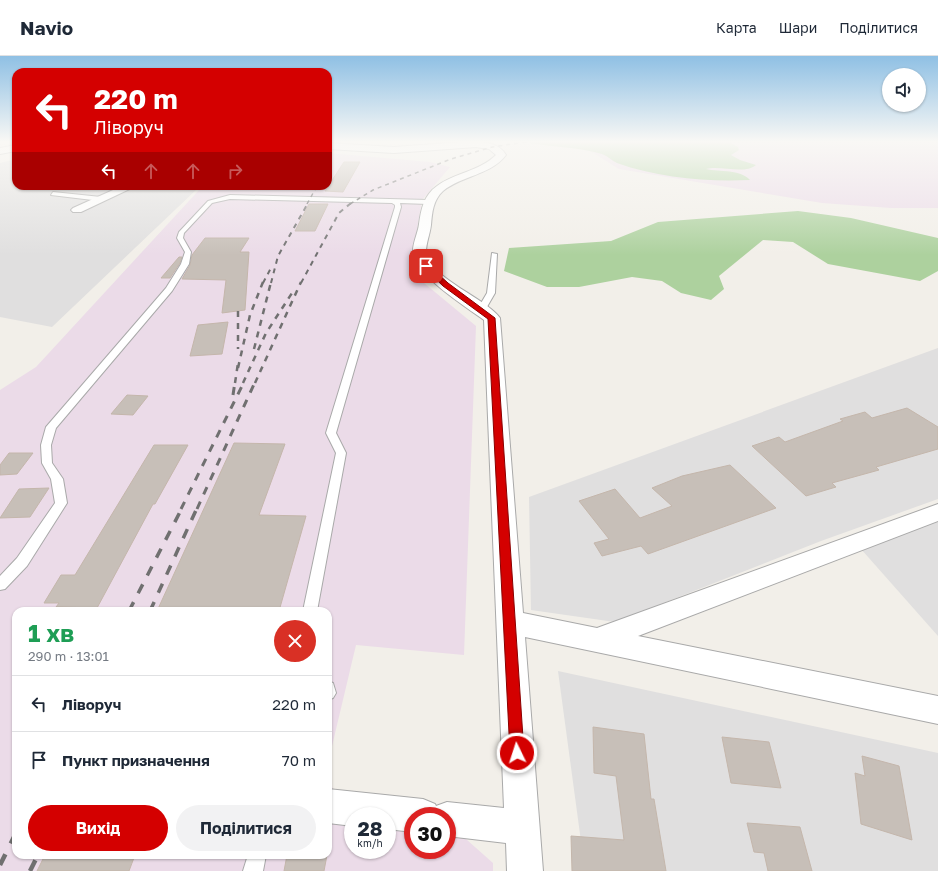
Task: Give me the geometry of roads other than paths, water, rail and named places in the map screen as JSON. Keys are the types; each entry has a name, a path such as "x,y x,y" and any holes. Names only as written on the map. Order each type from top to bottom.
{"street":[{"path":"456,179 442,187 428,202 420,254 426,266 431,271 492,318 525,871"},
{"path":"77,210 122,190"},
{"path":"597,640 938,512"},
{"path":"509,622 938,710"},
{"path":"332,806 404,814"},
{"path":"456,820 522,827"}],"lane":[{"path":"53,194 101,199"},
{"path":"0,585 22,562 61,503 57,478 47,463 46,445 51,428 169,289 185,264 188,252 180,238 181,233 210,202 230,197 428,202"},
{"path":"311,607 341,453 331,433 398,207 398,204 393,201"},
{"path":"481,310 491,292 494,254"},
{"path":"253,871 256,859"}],"railway":[{"path":"350,204 373,190 401,179"},
{"path":"307,204 315,190"},
{"path":"271,283 278,256 308,203"},
{"path":"301,283 339,213 351,203"},
{"path":"263,283 272,266"},
{"path":"238,368 250,315 263,282"},
{"path":"254,349 271,282"},
{"path":"255,383 301,282"},
{"path":"243,383 266,333 294,290"},
{"path":"238,311 238,349"},
{"path":"235,383 238,363"},
{"path":"233,395 235,382"},
{"path":"181,509 244,382"},
{"path":"197,509 255,382"},
{"path":"131,607 182,508"},
{"path":"152,607 197,508"},
{"path":"0,865 12,841"},
{"path":"30,871 36,859"}]}
